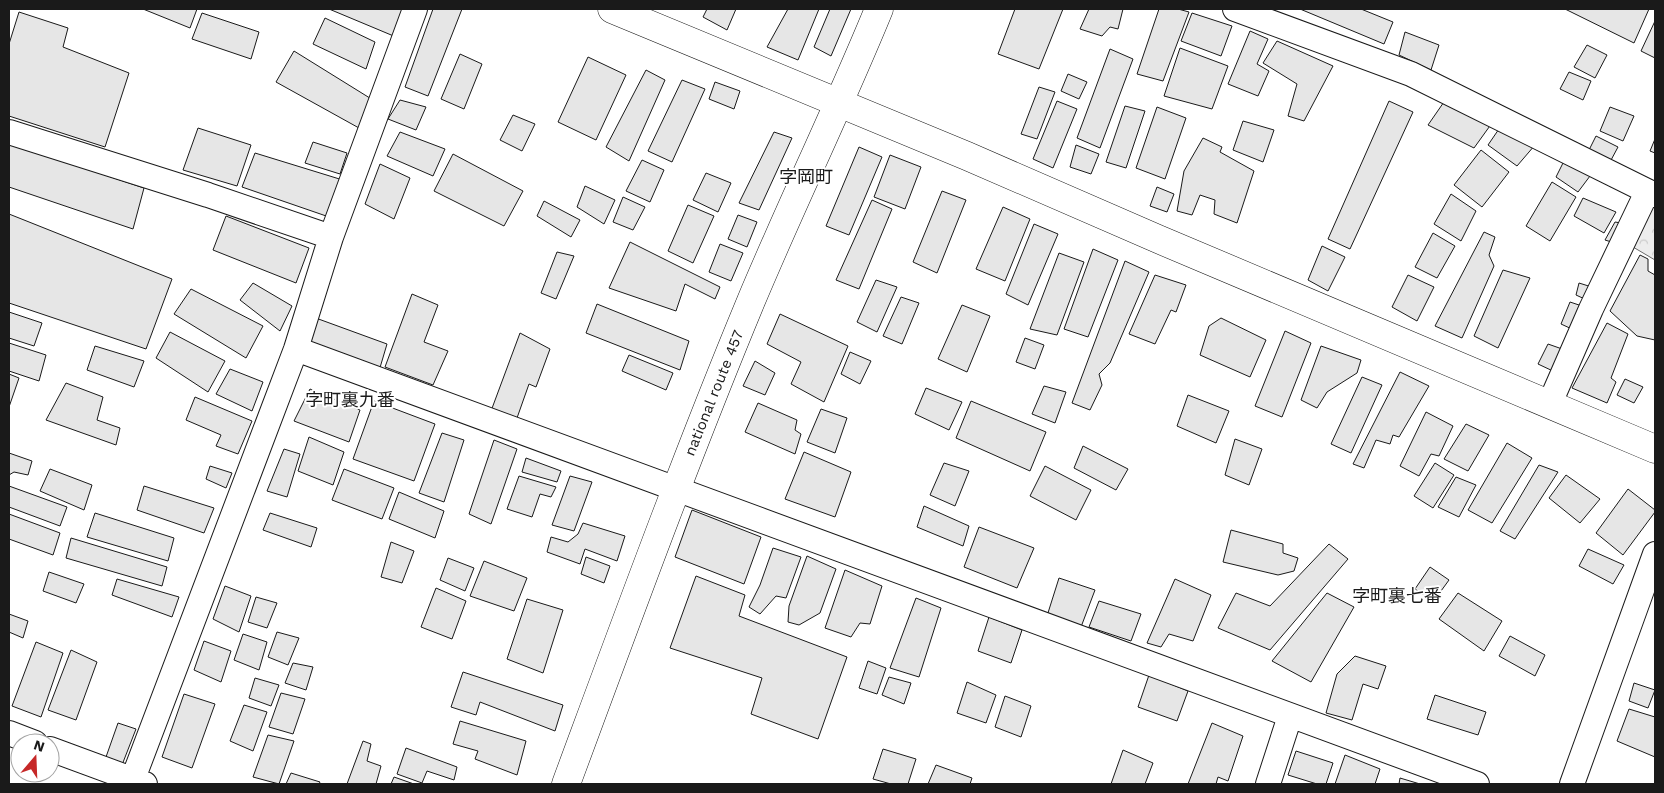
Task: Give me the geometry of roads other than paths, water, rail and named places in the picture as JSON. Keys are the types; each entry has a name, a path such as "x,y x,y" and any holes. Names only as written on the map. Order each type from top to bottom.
{"main road":[{"path":"612,9 841,103 1213,262 1550,402 1655,449"},
{"name":"national route 457","path":"566,784 675,490 752,300 841,103 879,9"}],"street":[{"path":"60,752 136,783 296,349 330,237 415,9"},
{"path":"1235,9 1411,74 1651,193 1591,309 1550,402"},
{"path":"9,132 208,195 330,237"},
{"path":"296,349 1477,784"},
{"path":"1572,784 1655,554"},
{"path":"1268,784 1290,716"}],"district":[{"name":"字岡町","path":"806,177"},
{"name":"字町裏九番","path":"350,400"},
{"name":"字町裏七番","path":"1397,596"}]}
